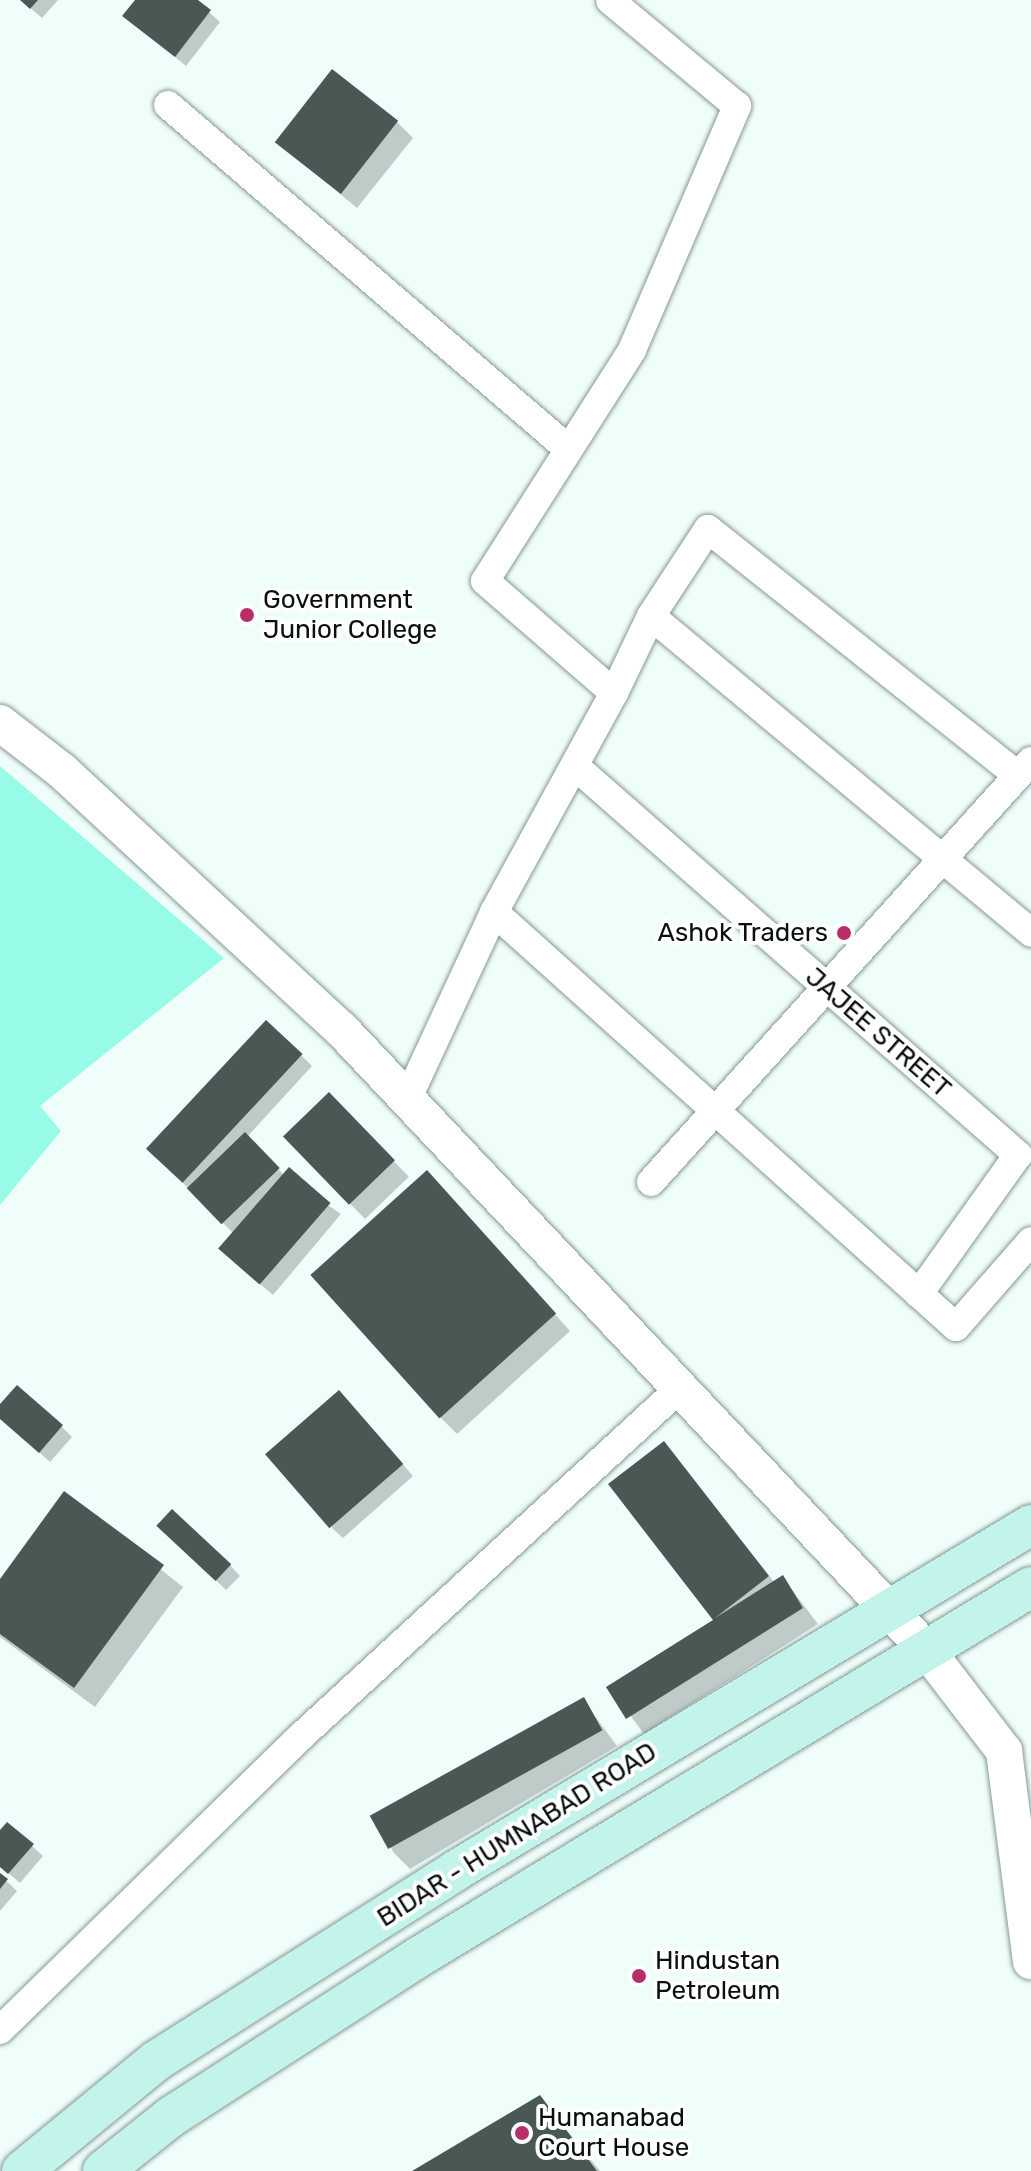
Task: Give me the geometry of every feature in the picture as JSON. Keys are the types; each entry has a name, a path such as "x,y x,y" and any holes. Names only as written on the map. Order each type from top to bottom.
{"main road":[{"name":"BIDAR - HUMNABAD ROAD","path":"22,2171 156,2061 455,1871 1031,1525"},
{"name":"BIDAR - HUMNABAD ROAD","path":"103,2171 172,2116 417,1958 925,1648 1031,1587"}],"street":[{"path":"610,0 737,106 632,350 485,581 614,693"},
{"path":"168,105 567,448"},
{"path":"406,1102 494,912 614,693 651,616 708,529 1024,769 945,861 651,1182"},
{"path":"651,616 1031,933"},
{"path":"0,723 62,771 341,1029 406,1102 925,1648 1004,1751 1031,1961"},
{"name":"JAJEE STREET","path":"575,766 1018,1155 919,1294"},
{"path":"494,912 956,1327 1031,1241"},
{"path":"0,2030 297,1740 679,1389"}],"green space":[{"path":"0,766 224,958 40,1106 61,1131 0,1205"}],"building":[{"path":"20,0 38,0 30,9"},
{"path":"135,0 198,0 211,10 175,57 122,16"},
{"path":"332,69 398,121 341,194 275,142"},
{"path":"266,1020 303,1054 183,1183 146,1149"},
{"path":"329,1092 395,1160 349,1205 283,1136"},
{"path":"245,1132 280,1168 221,1224 187,1188"},
{"path":"289,1167 331,1203 260,1285 218,1249"},
{"path":"427,1170 556,1313 439,1418 310,1275"},
{"path":"17,1385 63,1425 39,1453 0,1419 0,1404"},
{"path":"339,1390 403,1464 329,1528 265,1454"},
{"path":"664,1441 769,1576 715,1618 783,1575 803,1608 626,1719 606,1687 713,1620 608,1484"},
{"path":"64,1491 164,1565 74,1688 0,1634 0,1579"},
{"path":"172,1509 231,1564 216,1581 156,1526"},
{"path":"584,1697 602,1730 388,1849 370,1816"},
{"path":"7,1822 34,1844 8,1874 0,1867 0,1830"},
{"path":"0,1873 8,1879 0,1889"},
{"name":"Humanabad Court House","path":"540,2095 597,2171 412,2171"}],"place":[{"name":"Government Junior College","path":"247,615"},
{"name":"Ashok Traders","path":"844,933"},
{"name":"Hindustan Petroleum","path":"639,1976"},
{"name":"Humanabad Court House","path":"522,2133"}]}
